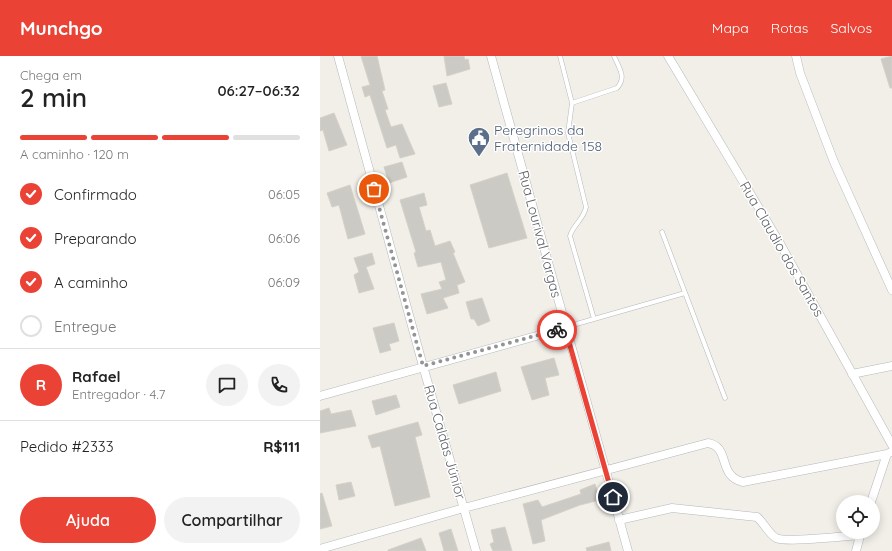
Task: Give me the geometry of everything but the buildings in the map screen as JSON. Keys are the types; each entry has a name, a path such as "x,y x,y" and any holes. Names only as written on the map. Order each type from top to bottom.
{"street":[{"name":"Rua Caldas Júnior","path":"338,56 423,366 476,551"},
{"name":"Rua Lourival Vargas","path":"491,56 565,328 628,551"},
{"name":"Rua Claudio dos Santos","path":"668,56 774,233 892,445"},
{"path":"796,56 800,74 834,162 892,290"},
{"path":"320,396 423,366 565,328"},
{"path":"852,374 892,366"},
{"path":"320,549 464,508 708,443 715,444 720,449 730,476 735,480 743,482 890,453"},
{"path":"874,495 890,453"},
{"path":"619,520 659,510 684,508 757,517 763,522 769,532 780,540 836,535"},
{"path":"856,551 859,539"}],"lane":[{"path":"560,56 572,103 568,133 586,207 582,218 573,228 570,236 594,319"},
{"path":"572,103 617,88 621,83 623,75 614,56"},
{"path":"662,232 725,398"},
{"path":"565,328 685,293"}],"way so far":[{"path":"374,189 423,366 557,330"}],"place":[{"name":"Peregrinos da Fraternidade 158","path":"479,158"}],"route":[{"path":"557,330 565,328 613,497"}]}
